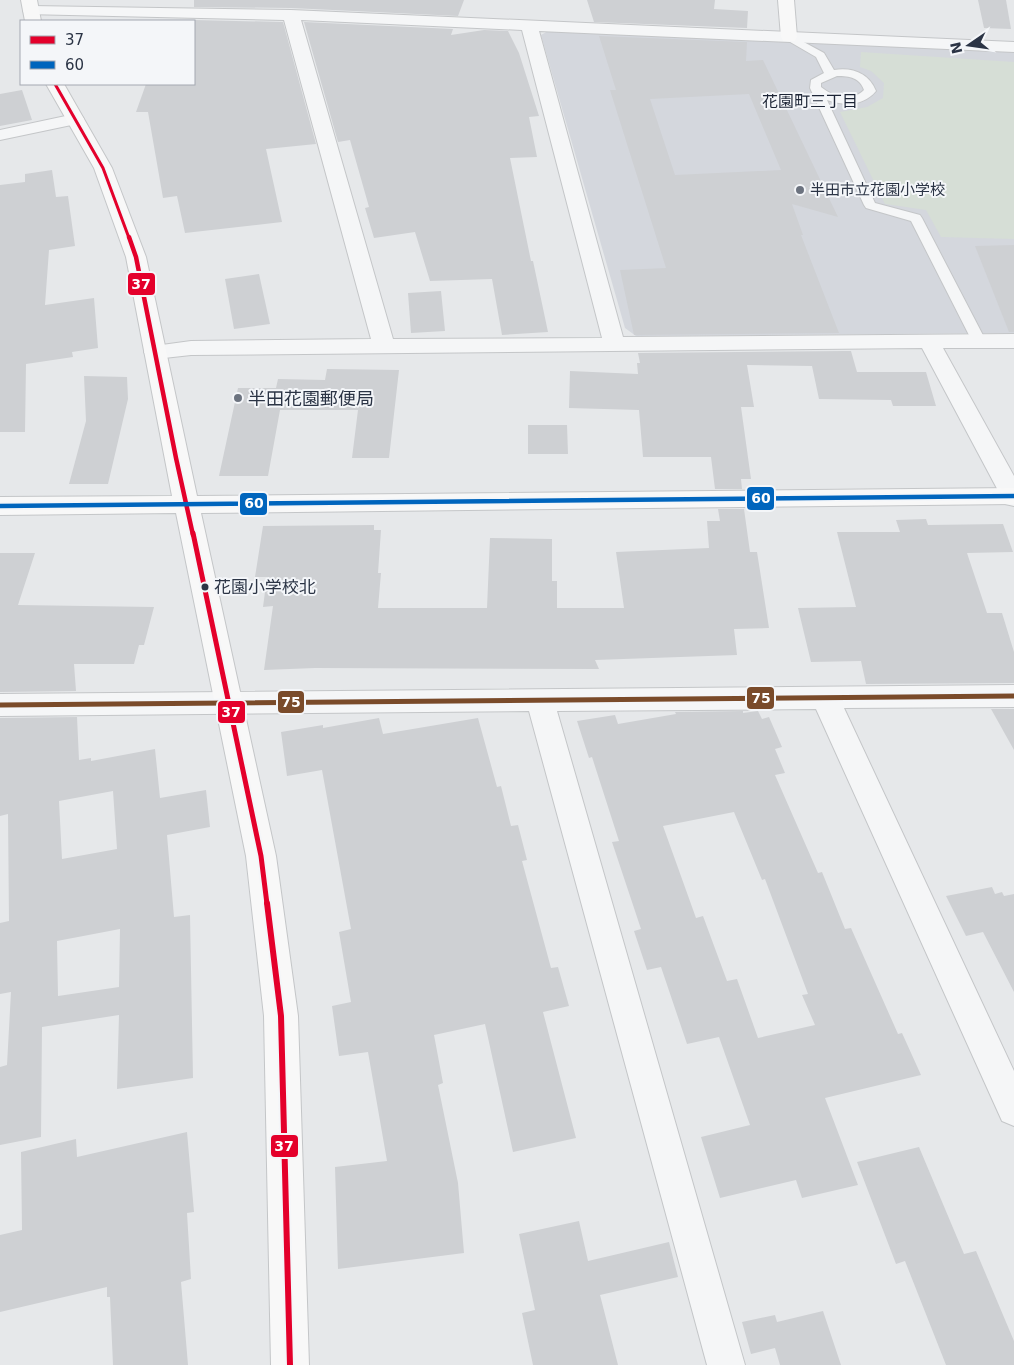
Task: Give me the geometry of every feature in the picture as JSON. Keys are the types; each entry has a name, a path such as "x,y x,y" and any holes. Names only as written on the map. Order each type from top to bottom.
{"street":[{"path":"786,0 790,37"},
{"path":"31,11 291,15 474,15 529,25 1014,47"},
{"path":"291,15 384,346"},
{"path":"529,25 614,343"},
{"path":"57,85 103,168 136,257 186,505 230,703 261,856 281,1016 290,1365"},
{"path":"0,135 75,119"},
{"path":"155,352 191,348 1014,341"},
{"path":"0,506 1014,497 929,342"},
{"path":"0,706 1014,696"},
{"path":"826,699 1014,1109"},
{"path":"540,701 726,1365"}],"lane":[{"path":"790,37 820,55 830,74"},
{"path":"816,88 822,94 832,99 857,100 866,96 870,91 869,84 858,76 841,73 820,76 815,82 816,88 870,205 916,218 979,341"}],"shaded area":[{"name":"半田市立花園小学校","path":"548,31 1014,52 1014,333 636,336 625,328 541,35"},
{"path":"861,52 1014,62 1014,239 941,237 926,210 885,204 840,112 867,107 883,98 884,83 871,71 860,67"}],"building":[{"path":"194,0 464,0 458,16 291,8 194,7"},
{"path":"587,0 715,0 714,9 748,11 747,28 594,22"},
{"path":"978,0 1006,0 1011,29 984,28"},
{"path":"195,20 283,22 316,144 266,149 282,222 185,233 177,196 163,198 148,112 136,112 146,85 195,85"},
{"path":"304,22 453,29 451,35 484,30 508,31 519,53 539,116 529,117 537,157 510,158 548,332 502,335 492,279 430,281 415,232 374,238 365,208 369,207 350,140 338,142"},
{"path":"599,36 747,42 746,61 763,60 838,217 792,204 803,235 801,235 839,333 634,335 620,270 666,268 610,90 616,90","holes":["749,94 781,170 675,175 650,99"]},
{"path":"22,90 32,120 0,126 0,94"},
{"path":"52,170 56,197 68,196 75,246 49,250 45,305 94,298 98,348 72,352 73,357 26,364 25,432 0,432 0,185 25,182 25,174"},
{"path":"1014,245 1014,332 1009,332 975,246"},
{"path":"259,274 270,324 234,329 225,279"},
{"path":"441,291 445,331 411,333 408,293"},
{"path":"851,351 857,372 926,372 936,406 893,406 891,400 819,399 812,366 747,365 754,407 741,407 751,479 741,479 742,489 715,489 711,457 643,457 639,410 569,408 570,371 638,374 637,363 640,363 638,353"},
{"path":"327,369 399,370 389,458 352,458 358,410 280,410 268,476 219,476 238,388 276,388 278,379 325,380"},
{"path":"84,376 127,377 128,399 108,484 69,484 86,421"},
{"path":"528,425 567,425 568,454 528,454"},
{"path":"718,509 744,509 750,552 757,552 769,628 734,629 737,655 595,660 599,669 315,668 264,670 273,606 263,607 267,577 255,577 263,526 374,525 374,530 381,530 378,573 381,573 378,608 487,608 490,538 552,539 552,581 557,581 557,608 624,608 616,552 709,548 707,521 720,521"},
{"path":"926,519 928,525 1003,524 1013,552 967,553 987,613 1002,613 1014,652 1014,683 866,684 861,661 811,662 798,608 856,607 837,532 900,532 896,520"},
{"path":"0,553 35,553 18,605 154,607 144,645 139,645 134,664 74,664 76,691 0,692"},
{"path":"991,709 1014,709 1014,750"},
{"path":"743,711 743,713 758,711 762,719 769,717 782,747 775,749 785,773 775,775 818,873 822,872 845,929 851,928 898,1034 902,1033 921,1075 825,1098 858,1185 802,1198 796,1180 720,1198 701,1137 750,1125 719,1037 687,1044 661,967 647,970 634,931 641,929 612,842 619,841 592,757 589,758 577,721 615,715 618,724 676,714 675,712","holes":["734,812 762,880 765,879 808,994 802,995 815,1025 758,1038 737,979 727,981 703,916 696,918 663,826"]},
{"path":"77,717 79,760 91,758 91,761 155,749 160,798 206,790 210,827 167,835 174,917 190,915 193,1078 117,1089 119,1015 42,1027 41,1137 0,1145 0,1067 7,1065 11,992 0,994 0,923 9,921 8,814 0,816 0,718","holes":["113,791 117,849 62,859 59,801","120,929 119,987 58,996 57,941"]},
{"path":"379,718 383,734 478,718 497,787 501,786 511,826 518,825 527,860 522,861 551,968 558,967 569,1006 543,1012 576,1138 513,1152 485,1024 434,1035 443,1083 438,1085 458,1183 464,1253 338,1269 335,1167 387,1161 368,1052 339,1056 332,1006 351,1002 339,932 351,929 322,770 287,776 281,732 323,725 323,728"},
{"path":"992,887 995,894 1002,892 1004,896 1014,894 1014,992 983,932 966,936 946,896"},
{"path":"187,1132 194,1212 187,1213 191,1279 181,1282 188,1365 113,1365 110,1297 107,1297 107,1287 0,1312 0,1235 22,1230 21,1152 76,1139 77,1157"},
{"path":"919,1147 964,1254 976,1251 1014,1341 1014,1365 946,1365 905,1261 896,1264 857,1162"},
{"path":"579,1221 588,1261 669,1242 678,1277 600,1295 618,1365 533,1365 522,1313 535,1310 519,1234"},
{"path":"823,1311 841,1365 780,1365 775,1348 751,1354 742,1322 775,1315 777,1322"}],"transit line":[{"name":"37","path":"56,85 103,168 136,257 176,458 209,603 261,856 281,1016 290,1365"},
{"name":"60","path":"0,506 1014,496"},
{"name":"75","path":"0,705 1014,696"}],"place":[{"name":"半田市立花園小学校","path":"800,190"},
{"name":"半田花園郵便局","path":"238,398"},
{"name":"花園小学校北","path":"205,587"}],"district":[{"name":"花園町三丁目","path":"810,101"}]}
